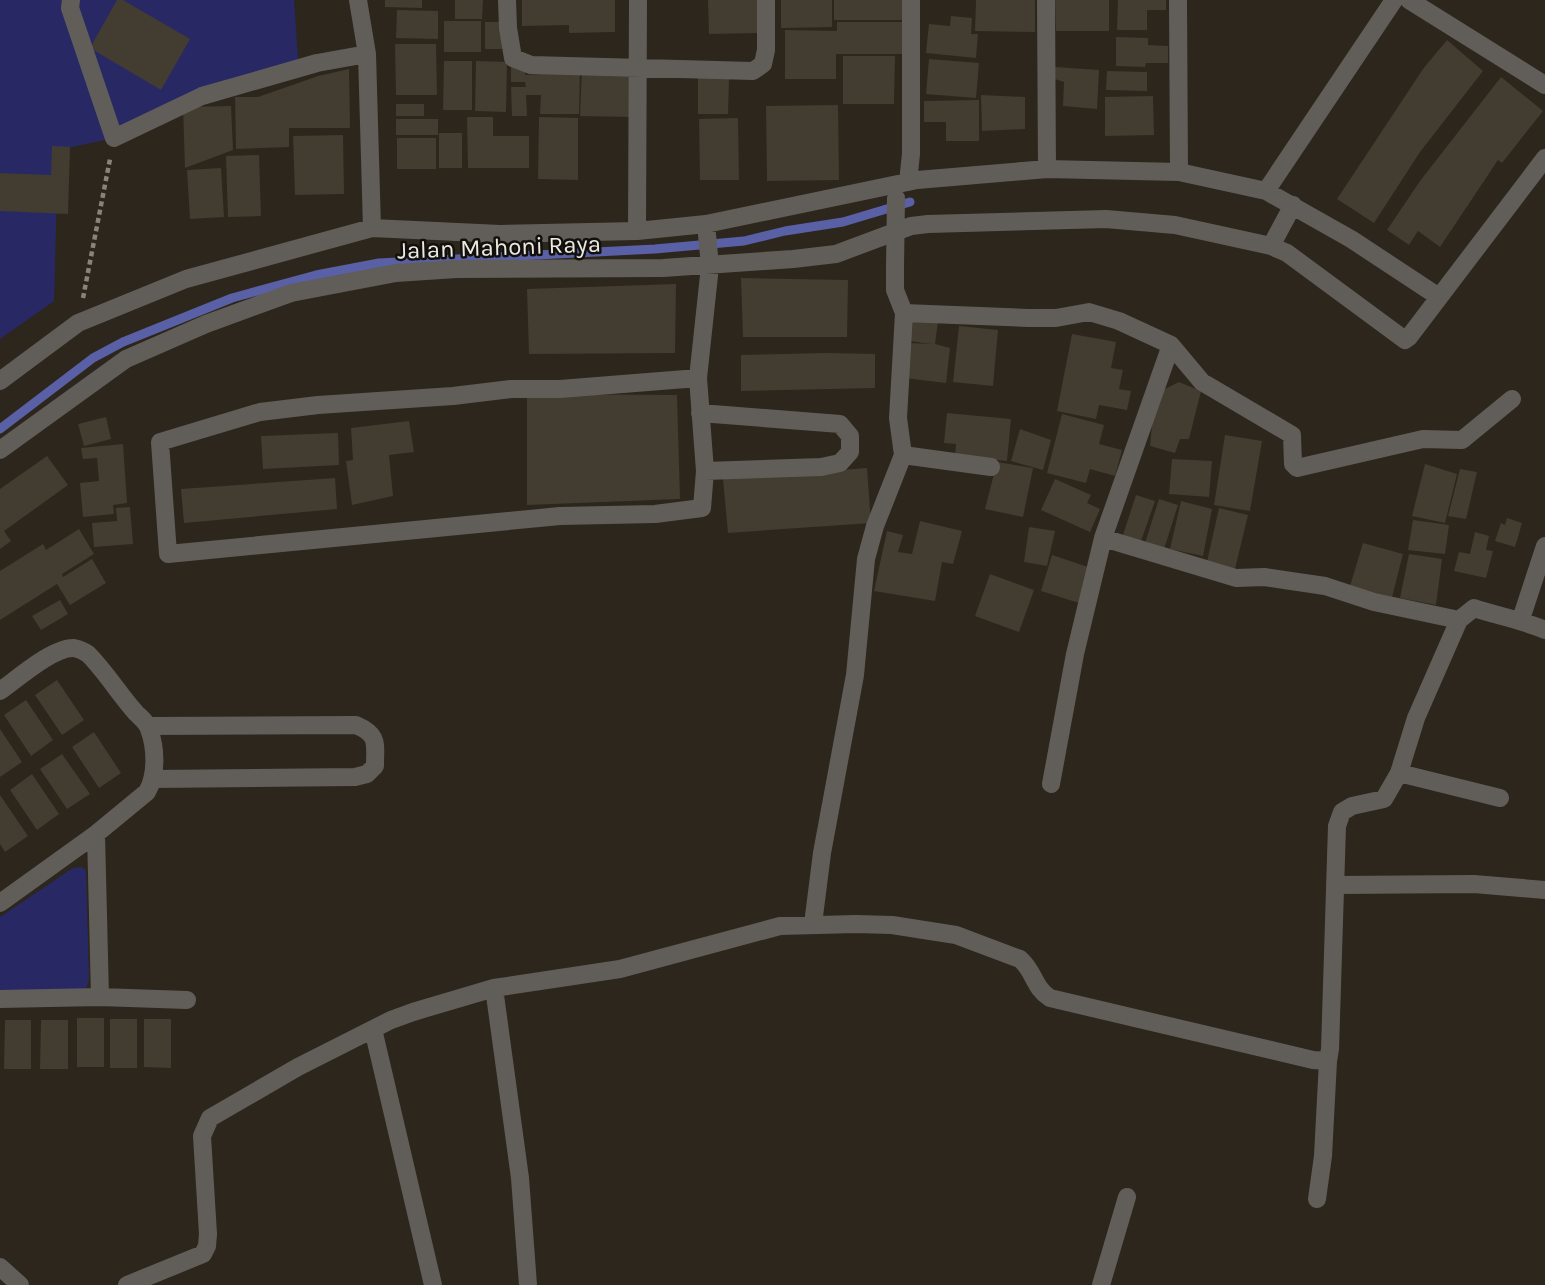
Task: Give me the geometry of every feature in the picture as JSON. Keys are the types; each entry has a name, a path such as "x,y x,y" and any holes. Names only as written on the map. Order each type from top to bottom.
{"street":[{"path":"71,0 70,8 114,138 202,96 317,63 367,54"},
{"path":"358,0 367,54 372,228"},
{"path":"507,0 513,58 531,65 752,71 763,64 766,0"},
{"path":"637,231 638,0"},
{"path":"813,925 822,853 855,675 866,559 875,526 903,455 898,418 904,313 895,290 895,267 899,188 911,154 911,0"},
{"path":"1046,0 1047,169"},
{"path":"1178,0 1179,172"},
{"path":"1266,191 1394,0"},
{"path":"1409,0 1545,85"},
{"path":"1439,297 1545,158"},
{"name":"Jalan Mahoni Raya","path":"0,381 78,323 186,279 372,228 500,234 637,231 708,244 836,254 911,226 1106,219 1175,225 1271,246 1287,253 1405,340 1439,297 1351,239 1266,191 1179,172 1047,169 899,188 708,244 396,273 291,293 206,324 126,359 0,450"},
{"path":"1271,246 1293,205"},
{"path":"698,378 560,389 511,389 453,396 318,405 260,412 160,442 168,554 560,516 655,514 702,508 705,471 698,378 708,244"},
{"path":"904,313 1056,318 1089,312 1119,321 1171,345 1202,382 1292,435 1293,464 1297,468 1423,439 1462,440 1512,399"},
{"path":"1051,784 1075,654 1103,538 1171,345"},
{"path":"700,414 841,424 850,436 850,452 840,463 821,467 705,471"},
{"path":"903,455 991,467"},
{"path":"1103,538 1236,578 1264,577 1325,586 1374,602 1459,620"},
{"path":"1521,619 1545,545"},
{"path":"1317,1199 1323,1156 1330,1049 1337,826 1342,812 1352,806 1384,799 1399,773 1416,718 1459,620 1474,608 1498,617 1521,619 1545,630"},
{"path":"0,691 64,649 75,648 86,652 148,726 152,741 153,779 146,792 96,834 0,903"},
{"path":"148,726 356,725 369,730 376,740 375,766 367,774 355,777 153,779"},
{"path":"1399,773 1500,797"},
{"path":"96,834 100,997"},
{"path":"1335,884 1474,884 1545,890"},
{"path":"127,1285 203,1254 207,1246 202,1136 210,1118 298,1067 413,1012 494,988 620,969 780,926 892,925 956,935 1020,959 1028,966 1040,991 1050,998 1313,1060 1328,1061"},
{"path":"494,988 520,1178 528,1285"},
{"path":"0,999 100,997 187,1000"},
{"path":"373,1029 433,1285"},
{"path":"1101,1285 1127,1197"},
{"path":"0,1267 20,1285"}],"path":[{"path":"78,323 114,138"}],"shaded area":[{"path":"0,0 294,0 298,59 202,96 114,138 58,150 54,301 0,339"},
{"path":"81,867 86,870 87,987 82,991 0,990 0,917 73,868"}],"building":[{"path":"117,0 123,0 190,39 161,90 90,48"},
{"path":"385,0 422,0 422,8 385,7"},
{"path":"455,0 483,0 482,19 455,19"},
{"path":"522,0 615,0 615,32 569,33 569,25 522,26"},
{"path":"708,0 759,0 759,33 709,34"},
{"path":"781,0 832,0 832,27 781,28"},
{"path":"834,0 903,0 903,20 834,20"},
{"path":"976,0 1035,0 1035,32 975,31"},
{"path":"1055,0 1109,0 1109,31 1056,31"},
{"path":"1118,0 1166,0 1166,10 1147,10 1147,30 1117,30"},
{"path":"397,10 438,11 438,39 396,38"},
{"path":"951,16 972,18 971,34 978,34 976,58 926,53 929,24 950,26"},
{"path":"444,21 481,21 481,52 444,52"},
{"path":"485,22 502,22 502,49 485,49"},
{"path":"837,22 904,22 904,54 836,54 836,79 785,79 785,30 837,31"},
{"path":"1116,37 1148,38 1148,45 1168,46 1168,63 1146,63 1145,67 1116,66"},
{"path":"1447,40 1483,71 1420,152 1374,223 1337,199 1423,69"},
{"path":"395,44 436,44 437,95 396,95"},
{"path":"843,56 895,56 894,104 843,104"},
{"path":"929,59 979,63 976,98 926,94"},
{"path":"444,61 472,61 472,110 443,110"},
{"path":"476,61 507,62 506,112 475,111"},
{"path":"511,65 525,65 525,75 541,74 542,67 580,68 579,114 540,114 541,95 526,95 527,116 512,116 511,87 526,87 525,82 511,82"},
{"path":"1055,67 1099,70 1097,109 1063,106 1064,82 1055,79"},
{"path":"349,69 350,128 289,128 289,147 236,149 235,97 258,97 318,76"},
{"path":"582,69 633,71 631,117 580,116"},
{"path":"1107,71 1147,72 1147,91 1106,90"},
{"path":"698,77 729,78 728,114 698,114"},
{"path":"1501,77 1543,111 1502,163 1498,160 1440,247 1418,231 1409,245 1387,230 1420,181"},
{"path":"981,95 1025,97 1025,129 982,131"},
{"path":"1153,96 1154,135 1105,136 1105,97"},
{"path":"979,100 979,141 946,141 946,122 924,122 924,101"},
{"path":"396,104 424,104 424,116 396,116"},
{"path":"838,105 839,180 767,181 766,106"},
{"path":"231,106 233,150 185,168 183,107"},
{"path":"467,117 493,117 493,136 529,136 529,168 468,168"},
{"path":"539,117 578,118 578,180 538,179"},
{"path":"738,118 739,180 700,180 699,119"},
{"path":"396,119 438,119 438,135 396,135"},
{"path":"439,133 462,133 462,168 439,168"},
{"path":"343,135 344,194 295,195 293,136"},
{"path":"397,138 436,138 436,169 397,169"},
{"path":"52,146 70,147 68,214 0,211 0,173 51,175"},
{"path":"259,155 261,216 228,217 226,156"},
{"path":"221,168 224,217 190,219 187,170"},
{"path":"741,278 848,280 847,337 743,337"},
{"path":"676,284 675,353 529,354 527,289"},
{"path":"912,318 938,321 935,344 950,348 946,383 905,378 910,343 932,344 909,341"},
{"path":"959,326 998,330 993,386 953,382"},
{"path":"1072,334 1116,342 1111,368 1123,370 1119,389 1131,391 1127,410 1099,405 1096,419 1057,411"},
{"path":"875,354 875,388 741,391 741,355"},
{"path":"1179,382 1201,391 1189,439 1180,439 1175,453 1150,446 1155,394"},
{"path":"527,394 677,395 680,499 527,505"},
{"path":"947,413 1011,419 1007,461 955,456 956,444 944,443"},
{"path":"1062,414 1104,425 1099,444 1122,450 1115,476 1090,469 1086,483 1047,473"},
{"path":"106,417 111,439 84,446 78,424"},
{"path":"409,421 414,452 389,455 393,496 352,505 346,461 353,460 351,428"},
{"path":"1020,429 1051,440 1043,470 1011,461"},
{"path":"338,433 339,465 263,469 261,436"},
{"path":"1225,435 1262,441 1250,511 1214,505"},
{"path":"123,444 127,503 113,505 114,514 83,517 80,483 99,481 97,458 83,459 81,448"},
{"path":"47,456 68,485 4,531 11,541 0,549 0,489"},
{"path":"1172,459 1212,461 1209,497 1169,494"},
{"path":"997,462 1033,468 1023,517 985,509"},
{"path":"1425,464 1457,474 1445,523 1412,516"},
{"path":"867,468 871,523 728,533 723,479"},
{"path":"1460,469 1477,472 1466,519 1448,516"},
{"path":"335,478 337,509 184,523 181,489"},
{"path":"1055,479 1091,495 1087,503 1100,509 1090,532 1041,510"},
{"path":"1136,495 1155,501 1140,544 1122,538"},
{"path":"1159,499 1178,505 1164,549 1145,543"},
{"path":"1181,501 1212,509 1203,556 1170,549"},
{"path":"130,507 133,544 94,547 92,523 117,521 116,508"},
{"path":"1219,508 1248,515 1235,569 1207,562"},
{"path":"1507,518 1522,523 1515,547 1495,541 1501,523 1505,525"},
{"path":"1413,520 1449,525 1445,554 1408,550"},
{"path":"920,521 962,531 953,564 942,562 935,601 874,591 887,531 903,535 898,552 912,554"},
{"path":"1029,527 1055,531 1047,566 1024,562"},
{"path":"79,529 94,554 62,574 63,577 92,559 106,583 70,605 57,584 0,620 0,571 43,544 46,550"},
{"path":"1475,532 1489,536 1486,550 1493,551 1486,578 1454,571 1459,552 1470,554"},
{"path":"1363,543 1403,554 1391,601 1350,586"},
{"path":"1409,554 1442,559 1436,605 1400,598"},
{"path":"1052,555 1091,568 1079,603 1041,591"},
{"path":"990,574 1034,590 1019,632 975,616"},
{"path":"60,600 68,614 41,630 32,616"},
{"path":"57,680 84,720 62,735 35,695"},
{"path":"26,700 53,740 31,756 4,715"},
{"path":"0,729 22,762 0,777"},
{"path":"94,732 121,773 99,788 72,747"},
{"path":"62,754 90,794 67,809 40,769"},
{"path":"32,774 59,814 37,830 10,790"},
{"path":"0,795 28,836 5,852 0,844"},
{"path":"77,1018 104,1018 104,1067 77,1067"},
{"path":"110,1019 137,1019 137,1068 110,1068"},
{"path":"144,1019 171,1019 171,1068 144,1067"},
{"path":"5,1020 31,1020 31,1069 4,1069"},
{"path":"41,1020 68,1020 68,1069 40,1069"}],"waterway":[{"path":"0,429 93,358 123,342 232,298 316,275 379,263 655,249 744,241 843,222 910,202"}]}
